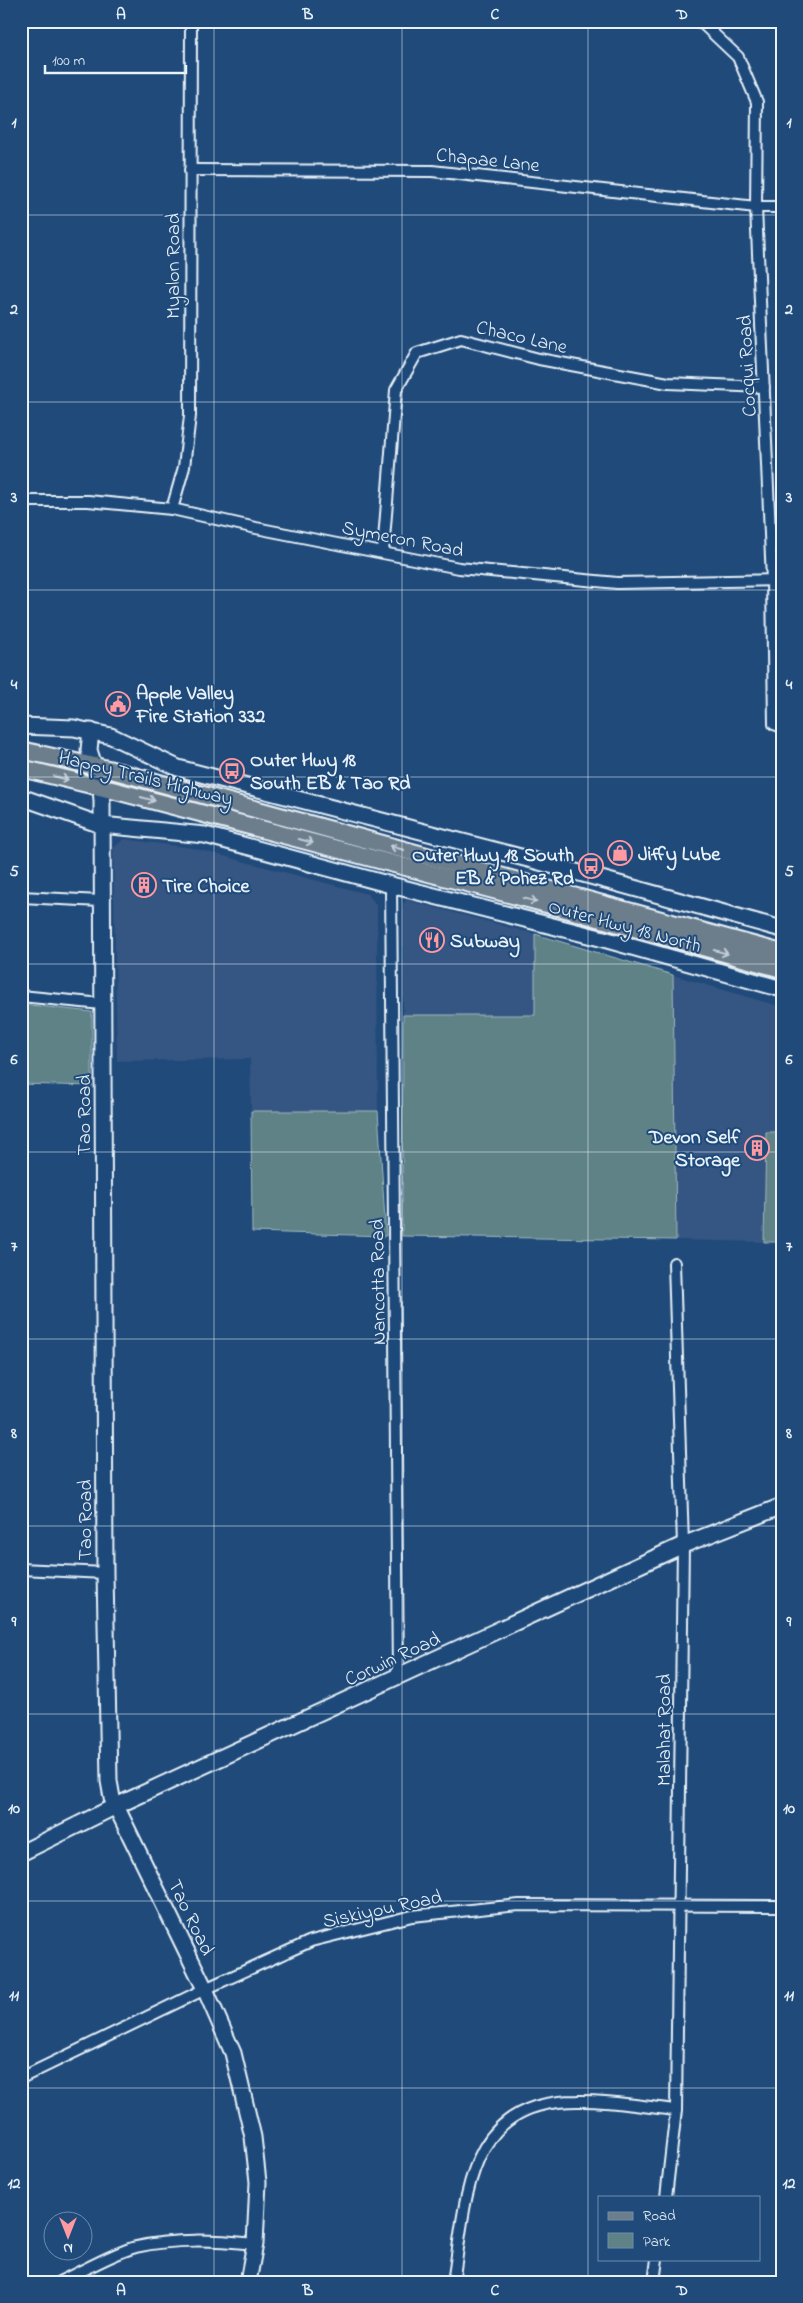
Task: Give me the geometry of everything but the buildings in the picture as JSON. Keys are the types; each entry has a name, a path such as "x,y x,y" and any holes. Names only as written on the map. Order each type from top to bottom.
{"main road":[{"name":"Happy Trails Highway","path":"21,750 94,765 782,953"},
{"name":"Happy Trails Highway","path":"21,768 553,906 782,969"}],"street":[{"name":"Myalon Road","path":"172,508 184,467 190,416 191,21"},
{"name":"Cocqui Road","path":"697,21 702,23 738,57 756,102 756,207 764,387 777,581 774,724 782,727"},
{"name":"Chapae Lane","path":"190,170 432,171 756,207 782,207"},
{"name":"Chaco Lane","path":"383,552 396,390 417,353 461,339 538,359 668,383 764,387"},
{"name":"Symeron Road","path":"21,501 88,501 172,508 256,528 459,568 617,583 777,581"},
{"path":"21,726 91,730 111,736 154,758 187,770 527,858 782,929"},
{"name":"Tao Road","path":"91,730 88,750 101,788 104,1573 109,1781 112,1798 205,1988 232,2053 254,2137 258,2182 254,2244 248,2282"},
{"name":"Outer Hwy 18 North","path":"21,797 101,826 205,835 391,886 600,938 782,989"},
{"name":"Nancotta Road","path":"391,886 398,1677"},
{"path":"21,897 102,901"},
{"path":"21,996 102,1004"},
{"name":"Malahat Road","path":"666,2196 676,2110 683,1545 674,1263"},
{"name":"Corwin Road","path":"21,1853 116,1806 683,1545 782,1506"},
{"path":"21,1569 104,1573"},
{"name":"Siskiyou Road","path":"21,2078 205,1988 311,1941 412,1916 519,1905 782,1906"},
{"path":"453,2282 469,2185 484,2144 508,2119 537,2105 577,2100 676,2110"},
{"path":"59,2282 134,2248 174,2241 222,2240 254,2244"},
{"path":"654,2282 657,2260"}],"shaded area":[{"path":"124,839 193,848 368,894 377,906 378,1111 251,1111 250,1059 117,1061 113,848"},
{"path":"406,900 535,934 535,1015 403,1015 403,904"},
{"path":"673,975 782,1007 782,1132 766,1132 764,1242 676,1240"}],"green space":[{"path":"535,934 673,975 676,1240 402,1236 403,1015 535,1015"},
{"path":"21,1004 92,1012 92,1086 21,1084"},
{"path":"251,1111 378,1111 386,1236 252,1232"},
{"path":"766,1132 782,1132 782,1242 764,1242"}],"place":[{"name":"Apple Valley Fire Station 332","path":"118,704"},
{"name":"Outer Hwy 18 South EB & Tao Rd","path":"232,771"},
{"name":"Jiffy Lube","path":"620,853"},
{"name":"Outer Hwy 18 South EB & Pohez Rd","path":"591,866"},
{"name":"Tire Choice","path":"144,885"},
{"name":"Subway","path":"432,940"},
{"name":"Devon Self Storage","path":"757,1148"}]}
